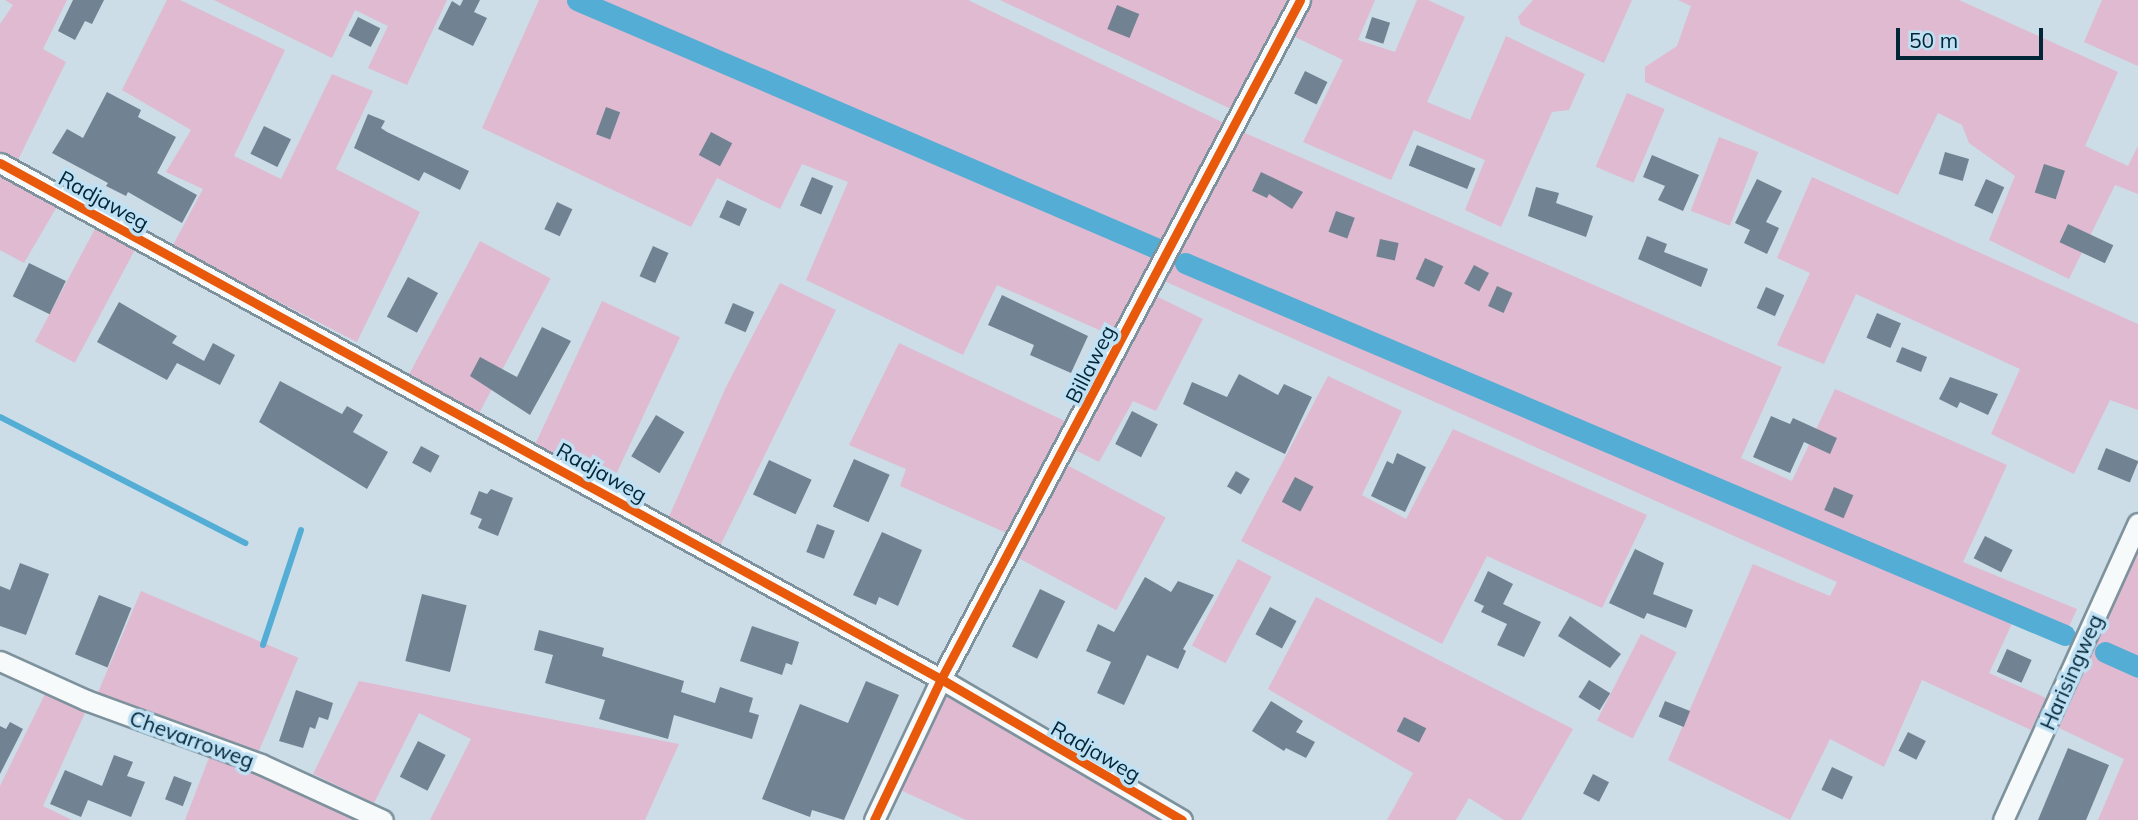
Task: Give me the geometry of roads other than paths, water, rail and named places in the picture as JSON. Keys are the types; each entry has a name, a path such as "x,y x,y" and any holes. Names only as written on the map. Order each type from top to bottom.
{"street":[{"name":"Billaweg","path":"874,820 941,679 1300,0"},
{"name":"Radjaweg","path":"0,163 941,679 1182,820"},
{"name":"Harisingweg","path":"2003,820 2138,523"},
{"name":"Chevarroweg","path":"0,661 86,700 261,764 383,820"}],"waterway":[{"path":"577,0 1156,248"},
{"path":"1185,263 2065,635"},
{"path":"0,417 245,543"},
{"path":"263,645 301,530"},
{"path":"2105,652 2138,667"}]}
